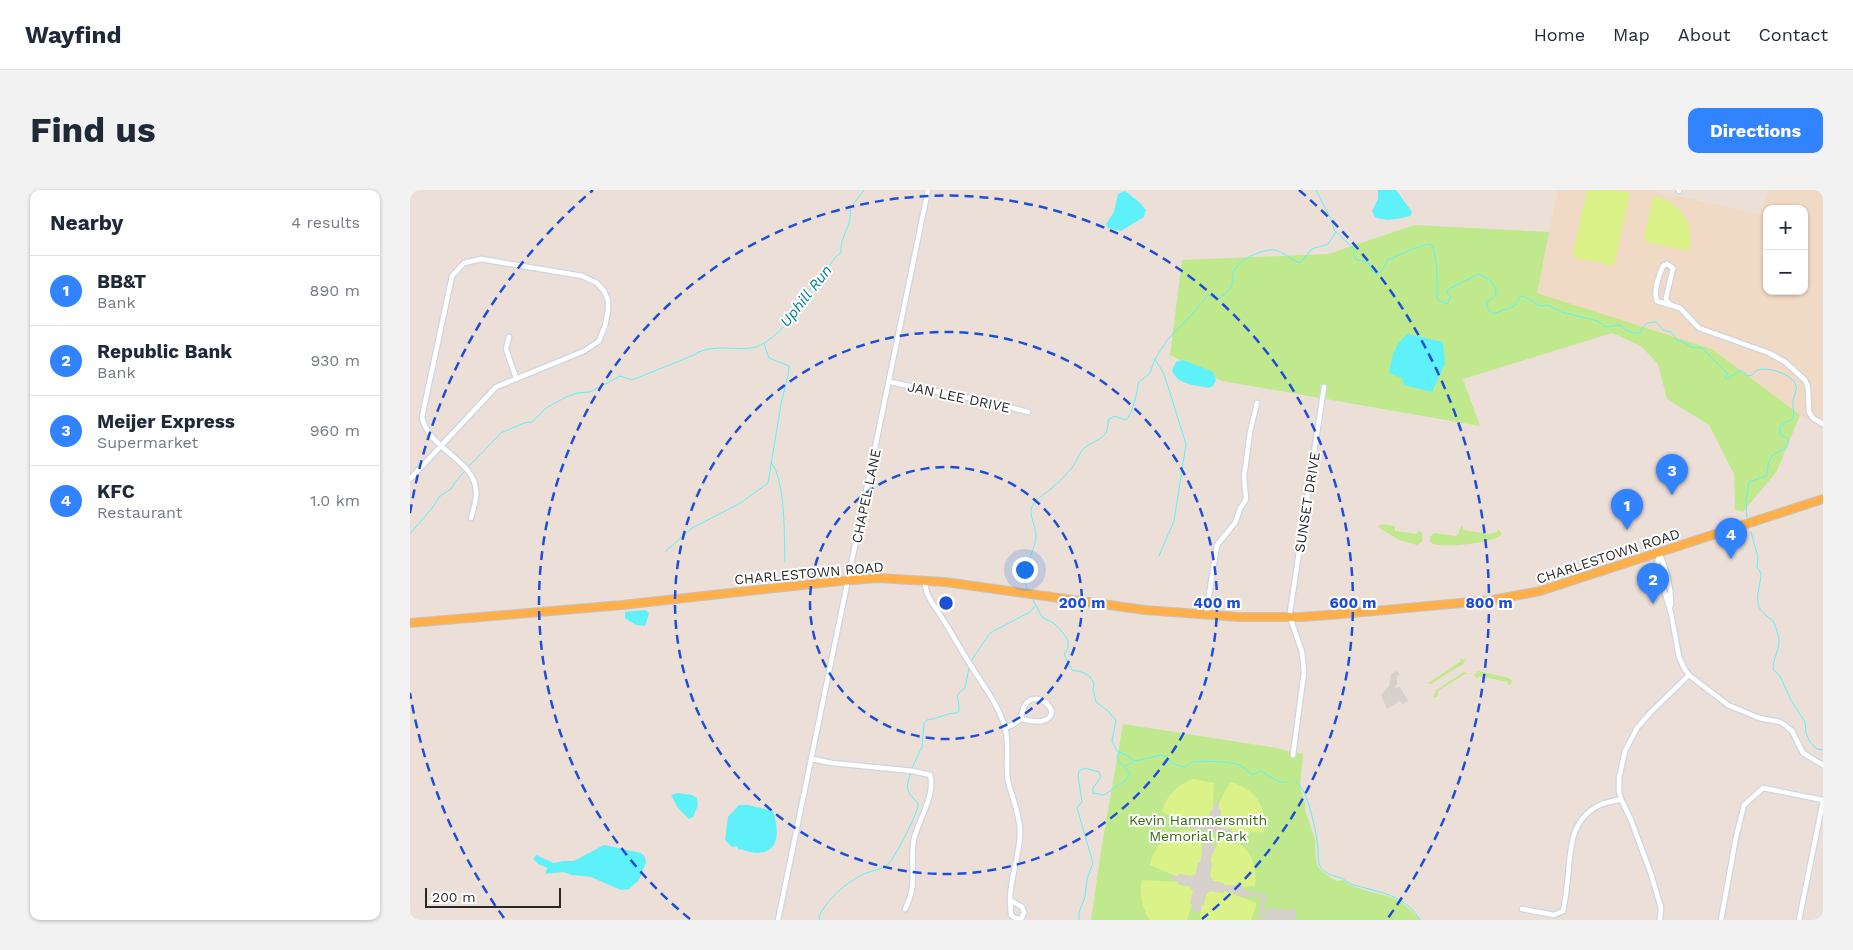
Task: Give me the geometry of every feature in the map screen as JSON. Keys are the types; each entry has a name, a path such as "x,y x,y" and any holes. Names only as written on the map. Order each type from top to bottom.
{"main road":[{"name":"CHARLESTOWN ROAD","path":"410,623 622,605 849,580 883,578 924,580 1145,610 1206,615 1290,617 1342,614 1510,598 1540,591 1823,499"}],"street":[{"name":"CHAPEL LANE","path":"778,920 928,190"},
{"path":"410,480 441,446 491,391 501,384 594,345 602,337 608,305 606,295 597,283 582,276 494,260 469,260 455,271 450,281 422,411 425,427 441,446 470,474 475,484 476,495 471,518"},
{"path":"1672,305 1668,303 1666,298 1673,268 1667,264 1662,268 1655,297 1659,303 1680,308 1699,328 1769,352 1785,362 1805,380 1808,388 1809,412 1812,418 1823,424"},
{"path":"509,337 506,349 516,378"},
{"name":"JAN LEE DRIVE","path":"890,382 994,403 1028,412"},
{"name":"SUNSET DRIVE","path":"1290,617 1324,387"},
{"path":"1206,615 1217,546 1235,524 1246,499 1244,477 1257,403"},
{"path":"1658,553 1664,563 1671,586 1670,611 1680,657 1689,675 1728,706 1758,718 1780,722 1786,726 1792,731 1803,753 1823,765"},
{"path":"924,580 932,603 994,704 1005,728 1007,744 1006,765 1010,788 1019,818 1020,830 1010,900"},
{"path":"1290,617 1302,652 1304,672 1293,754"},
{"path":"1660,920 1661,908 1640,844 1618,788 1621,767 1630,738 1650,713 1689,675"},
{"path":"1005,728 1020,719 1044,722 1049,719 1052,712 1049,704 1045,701 1039,699 1032,700 1025,705 1020,719"},
{"path":"812,759 832,763 922,772 931,777 927,803 913,846 914,875 910,897 905,909"},
{"path":"1721,920 1736,837 1744,805 1763,788 1823,800 1799,920"},
{"path":"1522,909 1554,915 1563,911 1569,852 1578,825 1601,805 1621,799"}],"shaded area":[{"path":"1558,190 1649,190 1760,214 1763,207 1763,295 1808,295 1808,205 1764,205 1770,190 1823,190 1823,429 1800,415 1712,349 1536,293"},
{"path":"1397,671 1400,675 1397,676 1397,684 1394,688 1400,687 1408,701 1403,704 1400,701 1387,709 1381,695 1389,686 1391,674"},
{"path":"1214,803 1219,803 1218,809 1221,810 1220,827 1238,833 1235,836 1213,832 1211,845 1216,847 1211,857 1210,876 1213,881 1224,883 1224,885 1243,886 1243,890 1267,895 1262,920 1258,920 1262,898 1247,895 1246,898 1230,892 1210,891 1206,894 1204,905 1202,905 1200,912 1197,912 1191,910 1192,904 1190,904 1193,891 1190,887 1171,880 1172,875 1192,876 1196,874 1198,862 1200,862 1202,855 1202,843 1206,845 1209,831 1188,827 1187,823 1190,824 1191,821 1205,824 1208,822"},
{"path":"1269,908 1289,910 1297,908 1295,920 1264,920 1266,910"}],"green space":[{"path":"1587,190 1615,190 1630,193 1614,266 1572,257"},
{"path":"1653,196 1671,203 1684,215 1690,231 1689,251 1647,242 1644,238"},
{"path":"1414,225 1549,232 1537,293 1712,349 1800,415 1777,471 1743,512 1735,509 1734,474 1709,425 1667,399 1658,364 1641,346 1612,333 1463,379 1480,426 1222,381 1170,355 1182,260 1328,254"},
{"path":"1380,524 1395,526 1395,531 1417,534 1420,531 1422,533 1422,542 1417,545 1399,540 1378,527"},
{"path":"1461,526 1463,526 1463,530 1489,534 1497,532 1498,529 1502,534 1478,543 1443,545 1430,542 1430,537 1434,533 1457,536"},
{"path":"1460,658 1465,660 1463,665 1431,684 1426,683 1461,661"},
{"path":"1478,671 1509,678 1512,681 1511,684 1508,685 1508,682 1479,676 1477,679 1474,675"},
{"path":"1464,672 1468,674 1438,691 1438,696 1433,698 1436,690"},
{"name":"Kevin Hammersmith Memorial Park","path":"1123,724 1271,747 1303,754 1300,786 1305,810 1315,839 1316,862 1319,868 1338,881 1343,880 1359,888 1399,901 1421,920 1091,920"},
{"path":"1193,779 1214,783 1213,810 1211,810 1208,822 1205,824 1191,821 1191,824 1162,812 1166,801 1173,792 1182,784"},
{"path":"1230,782 1246,789 1258,800 1264,814 1264,832 1239,833 1232,832 1232,829 1221,827 1219,824 1221,810 1218,810 1219,803"},
{"path":"1185,830 1201,831 1202,855 1200,863 1198,862 1196,874 1192,876 1179,874 1178,877 1150,865 1154,852 1162,842 1172,835"},
{"path":"1221,835 1237,842 1249,853 1255,868 1255,886 1232,887 1213,881 1210,876 1211,857"},
{"path":"1142,880 1178,882 1178,884 1189,886 1193,891 1190,903 1192,904 1187,920 1150,920 1142,901"},
{"path":"1210,891 1223,893 1224,891 1257,903 1251,920 1200,920 1202,904 1204,905 1206,894"}],"water":[{"path":"1378,190 1396,190 1412,212 1410,216 1388,220 1375,217 1372,211 1378,199"},
{"path":"1125,191 1146,210 1144,217 1121,231 1108,228 1106,224 1114,212 1118,194"},
{"path":"1408,334 1443,342 1445,364 1432,392 1404,385 1402,378 1389,373 1397,347"},
{"path":"1183,360 1213,372 1216,380 1213,386 1209,388 1192,385 1178,379 1172,370 1176,362"},
{"path":"645,610 649,613 645,626 636,625 625,618 625,612"},
{"path":"678,793 692,795 697,798 698,805 693,817 689,819 678,808 671,795"},
{"path":"739,805 748,805 773,811 777,831 775,843 766,852 753,853 738,849 737,846 732,847 725,840 728,817"},
{"path":"604,845 641,853 645,857 646,863 639,880 629,889 621,890 591,877 563,872 545,874 546,867 533,859 536,855 554,863 574,861"}],"waterway":[{"name":"Uphill Run","path":"469,466 501,433 524,423 532,422 546,408 566,397 577,393 590,392 620,376 632,380 702,351 720,348 754,347 766,342 795,315 803,305 807,293 841,253 842,242 850,220 850,209 864,190"},
{"path":"1316,190 1332,221 1334,230 1354,249 1354,257 1357,260 1368,262 1371,270 1376,274 1382,270 1387,260 1431,244 1436,262 1437,297 1439,301 1447,304 1451,297 1447,290 1479,274 1495,287 1496,295 1486,303 1488,309 1493,314 1514,306 1520,297 1524,296 1540,306 1548,305 1561,312 1598,321 1605,327 1619,325 1634,333 1640,333 1646,324 1656,322 1663,330 1671,332 1678,341 1682,341 1691,347 1702,348 1728,374 1725,377 1727,379 1741,370 1748,376 1762,369 1774,370 1791,378 1796,386 1793,404 1794,416 1780,426 1780,434 1788,439 1787,447 1772,456 1768,463 1766,476 1749,482 1746,503 1747,518"},
{"path":"1028,590 1025,578 1036,537 1031,512 1034,503 1055,486 1073,466 1084,449 1105,435 1108,420 1114,416 1126,420 1134,403 1138,383 1150,373 1155,359 1168,339 1208,295 1218,299 1228,291 1233,281 1235,268 1244,260 1257,253 1275,250 1300,263 1312,249 1328,244 1336,232"},
{"path":"665,552 692,528 739,504 768,483 789,366 769,358 764,344"},
{"path":"1155,359 1164,374 1186,444 1174,521 1159,556"},
{"path":"771,462 776,471 782,495 785,562"},
{"name":"Uphill Run","path":"410,534 439,497 452,488 464,472"},
{"path":"1751,532 1758,557 1757,567 1761,573 1758,598 1759,607 1773,621 1779,639 1773,669 1780,676 1791,700 1805,722 1806,733 1810,742 1817,749 1823,750"},
{"path":"1032,598 1042,617 1055,624 1068,640 1068,649 1064,654 1072,670 1082,672 1090,677 1094,683 1093,689 1096,702 1116,720 1112,741 1117,751 1134,761 1162,755 1175,764 1186,767 1195,761 1236,764 1252,775 1261,771 1279,782 1287,782"},
{"path":"971,661 990,633 1030,612 1035,606"},
{"path":"912,768 922,747 924,723 927,720 959,711 958,696 965,688 969,668"},
{"path":"1079,920 1079,912 1085,897 1087,879 1093,863 1077,808 1082,802 1079,771 1085,768 1099,772 1101,777 1093,788 1093,793 1104,795 1125,781 1130,774 1117,758 1119,752"},
{"path":"1125,766 1133,762"},
{"path":"820,920 819,917 827,903 847,884 862,875 885,867 893,858 918,808 918,804 910,795 908,789 911,773"},
{"path":"1295,781 1300,785 1308,801 1316,833 1319,863 1323,870 1351,884 1399,899 1414,911 1420,920"}],"place":[{"name":"Meijer Express","path":"1672,495"},
{"name":"BB&T","path":"1627,530"},
{"name":"KFC","path":"1731,559"},
{"name":"Republic Bank","path":"1653,604"}]}
